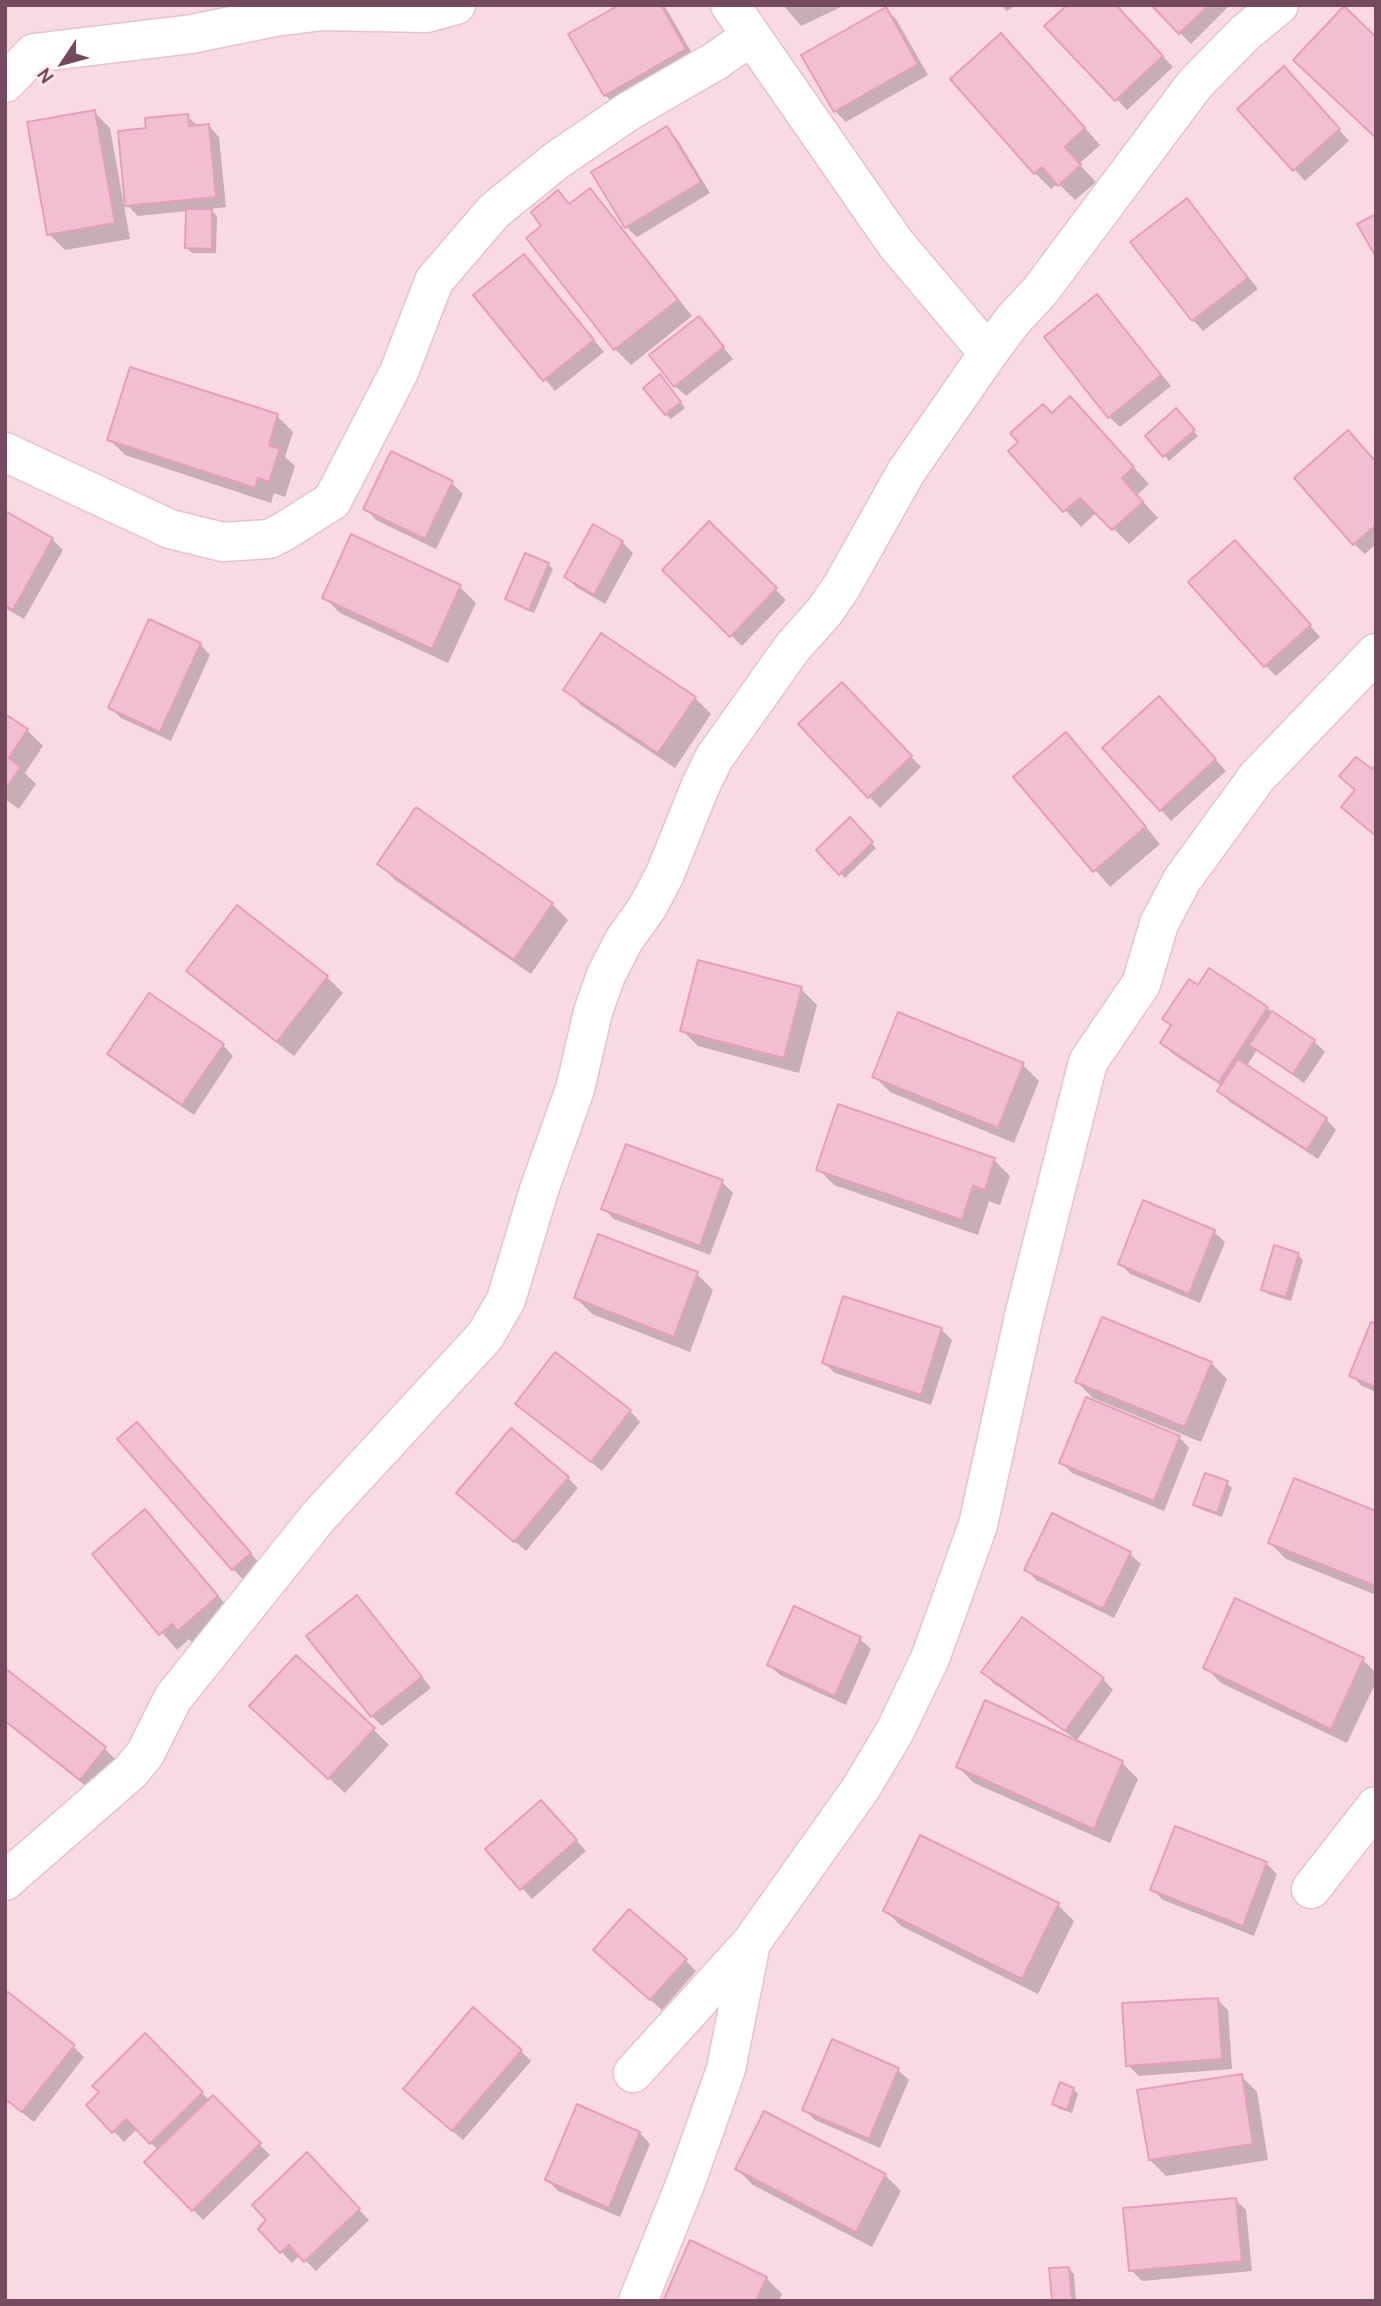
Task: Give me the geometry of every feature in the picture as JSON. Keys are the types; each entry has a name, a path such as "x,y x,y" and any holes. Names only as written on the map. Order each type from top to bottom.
{"street":[{"path":"5,83 34,53 192,34 323,10 427,13 456,5"},
{"path":"5,1881 130,1772 145,1754 173,1698 319,1516 485,1336 506,1300 539,1190 575,1089 593,1012 606,975 624,940 647,908 665,874 714,758 785,658 825,611 842,586 906,472 986,355 1071,251 1195,84 1245,33 1279,5"},
{"path":"5,452 170,529 223,542 269,539 283,532 332,501 399,372 434,281 494,211 556,160 629,111 717,60 740,20 896,244 979,342 986,355"},
{"path":"633,2073 751,1943 862,1788 895,1731 931,1656 978,1525 1024,1317 1088,1062 1142,984 1159,925 1182,880 1257,777 1376,653"},
{"path":"1311,1889 1376,1806"},
{"path":"638,2301 686,2182 726,2068 751,1943"}],"shaded area":[{"path":"5,5 1376,5 1376,2301 5,2301"}],"building":[{"path":"619,5 661,5 686,49 604,96 568,34"},
{"path":"1067,5 1116,5 1163,56 1115,101 1044,26"},
{"path":"1151,5 1209,5 1179,34"},
{"path":"1344,6 1376,37 1376,138 1293,60"},
{"path":"886,7 918,64 834,112 801,55"},
{"path":"1001,33 1085,128 1065,147 1081,165 1058,186 1042,167 1034,174 950,79"},
{"path":"1284,66 1340,129 1293,171 1237,109"},
{"path":"95,110 115,223 47,235 27,122"},
{"path":"188,114 189,126 209,124 216,197 125,206 118,131 146,128 145,118"},
{"path":"667,126 701,182 625,228 591,172"},
{"path":"590,188 678,300 614,350 526,238 541,226 531,212 558,190 569,204"},
{"path":"1187,198 1248,278 1192,321 1130,242"},
{"path":"186,209 212,209 212,249 185,248"},
{"path":"1376,214 1376,257 1357,224"},
{"path":"524,254 594,340 543,381 473,295"},
{"path":"1097,294 1161,375 1108,418 1044,337"},
{"path":"699,316 724,347 674,387 649,355"},
{"path":"130,367 278,414 269,445 280,449 269,482 258,478 255,488 107,440"},
{"path":"660,374 681,402 665,415 643,388"},
{"path":"1070,396 1134,467 1122,478 1143,502 1112,530 1080,498 1063,512 1008,451 1018,442 1010,433 1043,404 1052,413"},
{"path":"1176,408 1195,430 1163,457 1145,436"},
{"path":"1348,430 1376,462 1376,525 1353,545 1294,478"},
{"path":"391,451 453,481 425,539 363,509"},
{"path":"5,511 53,538 13,610 5,605"},
{"path":"709,521 777,588 730,637 662,570"},
{"path":"593,524 623,541 594,595 564,577"},
{"path":"351,534 461,585 432,649 322,598"},
{"path":"1235,540 1311,625 1264,667 1188,582"},
{"path":"525,553 549,563 529,610 505,599"},
{"path":"149,619 201,643 160,732 108,708"},
{"path":"601,633 696,697 658,753 563,690"},
{"path":"842,682 912,756 868,798 798,724"},
{"path":"1159,696 1216,759 1160,811 1102,748"},
{"path":"5,714 28,729 9,758 21,767 5,790"},
{"path":"1066,732 1146,827 1093,872 1013,777"},
{"path":"1356,757 1372,769 1376,764 1376,836 1341,807 1355,790 1339,776"},
{"path":"416,807 553,903 514,960 377,864"},
{"path":"850,817 873,842 839,875 816,850"},
{"path":"237,905 328,976 277,1042 186,971"},
{"path":"698,960 802,987 784,1058 680,1031"},
{"path":"1209,968 1268,1007 1219,1082 1160,1043 1171,1025 1162,1019 1189,979 1198,985"},
{"path":"149,993 224,1044 182,1105 107,1054"},
{"path":"1272,1011 1315,1040 1293,1074 1249,1045"},
{"path":"898,1012 1024,1063 998,1128 872,1077"},
{"path":"1238,1059 1327,1118 1307,1150 1217,1091"},
{"path":"838,1104 995,1158 985,1190 973,1186 962,1220 816,1170"},
{"path":"626,1144 723,1180 700,1246 601,1209"},
{"path":"1143,1200 1215,1230 1189,1294 1118,1264"},
{"path":"598,1234 698,1272 674,1337 574,1298"},
{"path":"1274,1245 1299,1253 1286,1297 1261,1290"},
{"path":"843,1296 942,1328 921,1395 822,1363"},
{"path":"1102,1317 1212,1362 1185,1427 1075,1382"},
{"path":"1371,1322 1376,1323 1376,1387 1349,1376"},
{"path":"555,1352 631,1410 591,1462 515,1404"},
{"path":"1086,1397 1180,1436 1154,1501 1059,1463"},
{"path":"137,1422 251,1553 232,1570 117,1439"},
{"path":"511,1428 569,1477 514,1542 456,1493"},
{"path":"1205,1473 1228,1481 1217,1513 1193,1505"},
{"path":"1294,1478 1376,1511 1376,1586 1268,1543"},
{"path":"145,1509 218,1596 178,1631 172,1624 159,1635 92,1554"},
{"path":"1052,1513 1131,1552 1103,1609 1024,1570"},
{"path":"357,1595 422,1677 371,1717 306,1636"},
{"path":"1235,1598 1364,1658 1331,1729 1203,1668"},
{"path":"794,1606 861,1637 835,1696 767,1665"},
{"path":"1022,1617 1104,1678 1065,1731 981,1672"},
{"path":"296,1655 375,1728 328,1779 249,1706"},
{"path":"5,1668 106,1747 80,1780 5,1721"},
{"path":"985,1700 1123,1761 1094,1829 956,1767"},
{"path":"541,1800 577,1840 520,1890 485,1849"},
{"path":"1175,1826 1267,1862 1243,1926 1150,1890"},
{"path":"920,1835 1059,1903 1022,1979 883,1911"},
{"path":"629,1909 687,1959 650,2000 593,1950"},
{"path":"8,1992 75,2045 22,2112 5,2099 5,1995"},
{"path":"1218,1998 1222,2059 1126,2066 1122,2003"},
{"path":"473,2007 522,2050 452,2131 403,2089"},
{"path":"145,2033 203,2092 150,2144 126,2119 112,2133 86,2105 99,2092 92,2086"},
{"path":"832,2039 899,2068 869,2139 802,2110"},
{"path":"1242,2074 1253,2144 1149,2160 1137,2090"},
{"path":"1060,2082 1074,2088 1067,2110 1052,2104"},
{"path":"213,2095 261,2143 192,2211 144,2162"},
{"path":"577,2104 640,2132 609,2208 545,2180"},
{"path":"764,2111 886,2174 856,2232 735,2169"},
{"path":"307,2152 360,2209 304,2262 289,2245 280,2253 258,2229 266,2220 252,2205"},
{"path":"1236,2198 1242,2261 1129,2271 1123,2208"},
{"path":"690,2240 767,2277 756,2301 663,2301"},
{"path":"1069,2267 1072,2301 1052,2301 1049,2268"}]}
